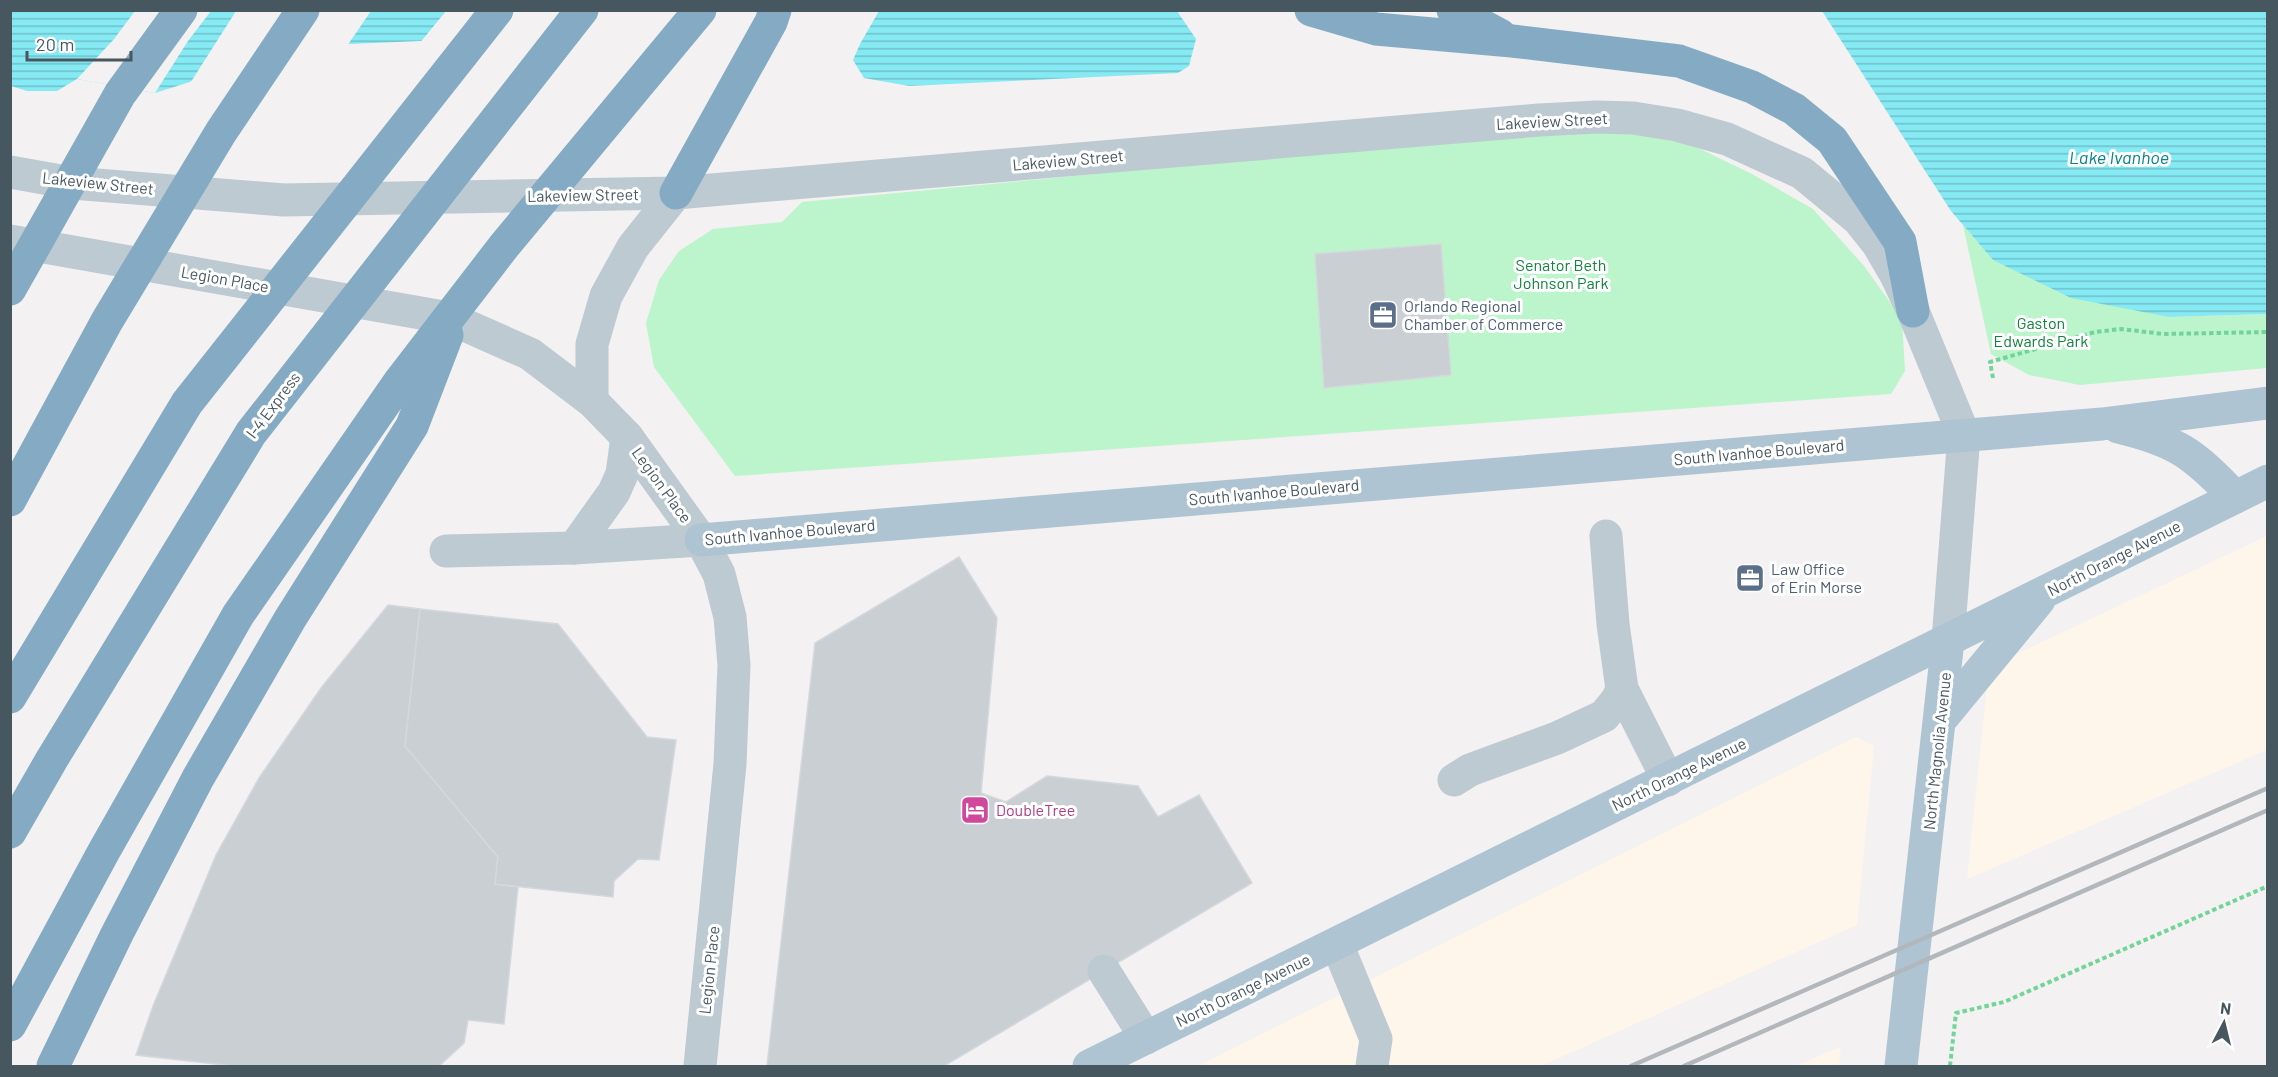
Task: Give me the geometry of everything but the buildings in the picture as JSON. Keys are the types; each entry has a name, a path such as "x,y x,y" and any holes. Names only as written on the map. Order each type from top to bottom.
{"highway":[{"path":"10,289 22,244 72,183 120,94 181,10"},
{"path":"10,500 99,337 221,132 303,10"},
{"path":"10,697 187,403 497,10"},
{"name":"I-4 Express","path":"10,832 82,709 251,433 582,10"},
{"path":"10,1025 104,851 238,615 413,386 458,304 700,10"},
{"path":"676,193 771,22 775,10"},
{"path":"1311,10 1376,29 1512,41 1680,61 1752,87 1794,109 1832,140 1900,242 1913,311"},
{"path":"1453,10 1512,41"},
{"path":"53,1066 117,934 198,778 290,619 412,426 413,386"}],"main road":[{"name":"South Ivanhoe Boulevard","path":"701,540 2102,423 2268,403"},
{"name":"South Ivanhoe Boulevard","path":"2102,423 2151,435 2181,448 2206,467 2235,497"},
{"name":"North Orange Avenue","path":"1089,1066 2268,481"},
{"path":"1941,719 2046,592"},
{"name":"North Magnolia Avenue","path":"1901,1066 1948,640"}],"street":[{"name":"Lakeview Street","path":"10,172 72,183 284,200 676,193 1539,120 1633,118 1677,125 1727,139 1802,173 1858,219 1878,244 1896,275 1964,435"},
{"path":"592,401 592,345 606,296 633,247 676,193"},
{"name":"Legion Place","path":"22,244 449,318 530,354 592,401 627,437 701,540 719,574 730,617 734,665 730,764 700,1066"},
{"name":"North Magnolia Avenue","path":"1948,640 1964,435"},
{"path":"574,548 614,492 622,474 627,437"},
{"path":"1606,536 1613,624 1622,689 1668,780"},
{"name":"South Ivanhoe Boulevard","path":"446,551 574,548 701,540"},
{"path":"1454,780 1470,770 1557,738 1604,716 1617,700 1622,689"},
{"path":"1337,944 1376,1039 1372,1066"},
{"path":"1104,971 1146,1038"}],"path":[{"path":"1993,378 1990,362 2095,332 2121,329 2164,334 2268,332"},
{"path":"1950,1066 1956,1013 2004,1002 2268,886"}],"shaded area":[{"path":"2267,536 2267,750 1967,879 1989,667"},
{"path":"1856,737 1874,746 1857,925 1541,1066 1198,1066"},
{"path":"1841,1047 1839,1066 1795,1066"}],"green space":[{"name":"Senator Beth Johnson Park","path":"1557,130 1634,132 1694,146 1752,174 1813,209 1864,266 1902,319 1905,371 1891,394 735,476 654,367 646,323 659,280 679,251 713,229 782,222 802,202"},
{"name":"Gaston Edwards Park","path":"1963,225 1993,260 2169,317 2267,314 2267,368 2080,385 2029,375 1991,354"}],"water":[{"path":"10,11 626,11 530,33 444,40 303,46 155,93 77,79 57,91 27,91 11,86"},
{"path":"879,11 1177,11 1196,39 1189,66 1178,73 909,86 864,78 853,60"},
{"name":"Lake Ivanhoe","path":"1822,11 2267,11 2267,314 2169,317 2071,298 1993,260 1951,211"}],"pier":[{"path":"135,11 211,11 188,41 155,93 77,79 114,39"},
{"path":"236,11 371,11 347,46 304,49 189,85"},
{"path":"446,11 625,11 621,15 530,36 419,44"}],"railway":[{"path":"1631,1066 2268,788"},
{"path":"1684,1066 2268,810"}],"place":[{"name":"Orlando Regional Chamber of Commerce","path":"1383,315"},
{"name":"Law Office of Erin Morse","path":"1750,578"},
{"name":"DoubleTree","path":"975,810"}]}
